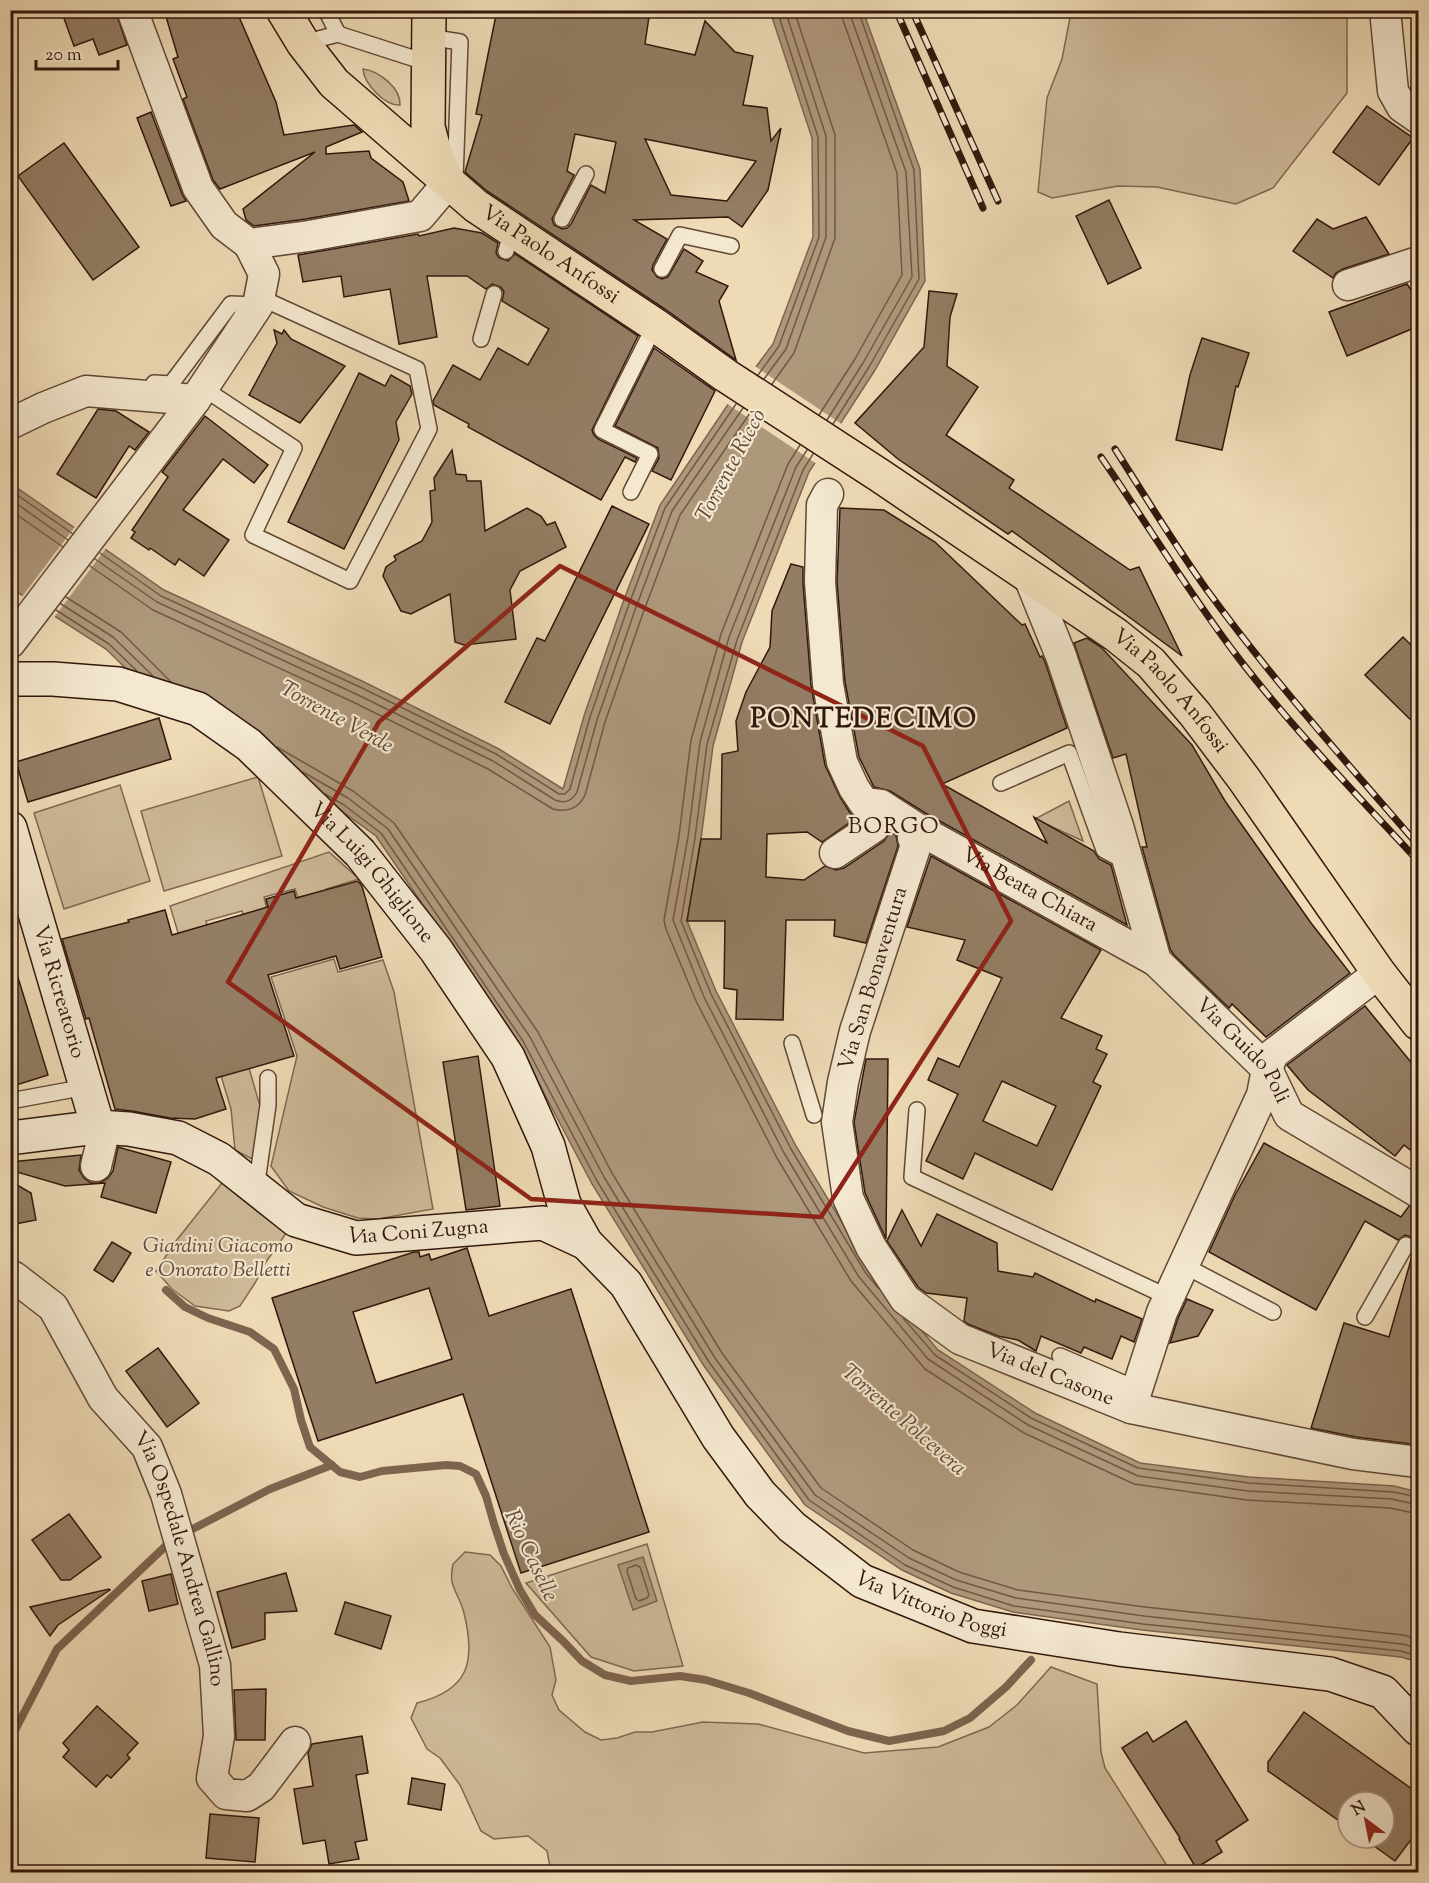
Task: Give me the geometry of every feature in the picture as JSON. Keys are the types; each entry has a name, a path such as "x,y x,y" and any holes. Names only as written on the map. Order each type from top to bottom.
{"main road":[{"name":"Via Paolo Anfossi","path":"283,10 303,43 334,83 476,206 509,241 546,248 645,313 731,379 1116,635 1151,663 1244,778 1379,973 1419,1023"},
{"path":"428,37 418,130 435,153 451,185"}],"street":[{"path":"10,644 199,394 258,301 264,274 249,244 224,225 198,188 132,10"},
{"path":"1385,10 1393,91 1402,107 1419,118"},
{"path":"249,244 309,236 420,216 451,185"},
{"path":"1348,285 1419,262"},
{"path":"10,424 86,391 199,394"},
{"name":"Via Beata Chiara","path":"828,494 822,505 820,582 828,684 842,762 864,803 881,805 918,829 1156,961"},
{"name":"Via Guido Poli","path":"1029,577 1061,656 1118,826 1156,961 1267,1069 1289,1115 1416,1189"},
{"name":"Via Luigi Ghiglione","path":"10,679 53,679 118,684 198,709 249,745 360,853 436,950 508,1057 548,1146 564,1204 586,1244"},
{"path":"835,853 874,827"},
{"name":"Via Ricreatorio","path":"10,828 86,1087 101,1127"},
{"name":"Via San Bonaventura","path":"826,1118 843,1082 857,1024 916,845 913,838"},
{"path":"1130,1393 1168,1297 1186,1267 1262,1095 1273,1053 1379,973"},
{"name":"Via del Casone","path":"826,1118 848,1198 871,1247 905,1299 960,1339 1130,1393 1353,1454 1419,1462"},
{"path":"96,1166 101,1127"},
{"name":"Via Coni Zugna","path":"10,1138 101,1127 129,1129 178,1138 219,1159 296,1220 356,1238 543,1223 586,1244"},
{"name":"Via Vittorio Poggi","path":"586,1244 626,1284 718,1437 760,1494 792,1527 862,1581 973,1626 1119,1649 1330,1674 1383,1692 1419,1729"},
{"name":"Via Ospedale Andrea Gallino","path":"10,1277 14,1277 53,1307 103,1398 147,1447 166,1494 215,1665 219,1736 212,1778 226,1794 247,1796 261,1787 295,1742"}],"lane":[{"path":"326,10 338,34"},
{"path":"303,43 338,34 428,37 460,42 451,185"},
{"path":"375,119 403,130 418,130"},
{"path":"562,219 586,174"},
{"path":"662,269 680,235 731,246"},
{"path":"481,339 494,294"},
{"path":"112,381 171,384 231,304 258,301 417,369 429,429 350,581 253,535 294,448 199,394"},
{"path":"631,492 650,454 602,430 645,313"},
{"path":"1001,783 1069,753 1104,850 1128,863"},
{"path":"792,1043 826,1118"},
{"path":"256,1189 268,1105 268,1078"},
{"name":"Via Ricreatorio","path":"10,1101 86,1087"},
{"path":"917,1110 912,1177 1168,1297"},
{"path":"1365,1317 1406,1245"},
{"path":"1186,1267 1274,1312"},
{"path":"1060,1356 1130,1393"}],"highlighted area":[{"path":"560,566 923,746 1011,921 821,1217 531,1199 228,982 379,722"}],"green space":[{"path":"1069,11 1349,11 1347,13 1347,93 1273,188 1236,204 1157,187 1118,186 1052,198 1038,192 1047,98 1062,59 1070,18"},
{"path":"363,69 376,73 388,81 397,92 400,105 388,102 376,93 367,81"},
{"path":"258,777 282,856 164,891 141,811"},
{"path":"120,785 150,881 64,909 34,813"},
{"path":"1069,801 1083,841 1035,819"},
{"path":"329,852 359,879 326,889 328,896 300,904 295,889 264,897 268,914 245,920 242,911 206,921 260,1106 254,1160 235,1150 231,1109 170,906"},
{"path":"334,959 338,972 383,960 394,992 433,1209 378,1219 358,1218 323,1207 289,1191 271,1166 297,1056 271,977"},
{"name":"Giardini Giacomo e Onorato Belletti","path":"222,1183 287,1232 240,1306 229,1311 195,1306 172,1289 156,1271 176,1241"},
{"path":"647,1544 683,1666 634,1671 591,1657 526,1583"},
{"path":"465,1552 490,1555 501,1566 512,1588 550,1647 556,1680 552,1695 559,1710 585,1732 601,1740 635,1732 652,1732 703,1722 758,1724 864,1753 938,1747 989,1727 1017,1705 1051,1667 1097,1684 1101,1752 1105,1768 1171,1872 551,1872 547,1851 528,1836 494,1839 481,1831 460,1785 440,1758 427,1749 411,1718 417,1703 448,1690 458,1682 468,1660 468,1630 452,1578 453,1564"}],"water":[{"path":"770,11 863,11 920,169 925,281 875,370 809,472 742,642 713,746 687,921 716,991 796,1146 870,1269 938,1350 1035,1413 1140,1463 1249,1477 1394,1486 1418,1492 1418,1662 1401,1657 1142,1630 1013,1612 951,1593 902,1570 805,1505 704,1366 592,1184 518,1044 376,836 340,810 168,710 106,649 11,588 10,483 164,590 362,681 499,749 563,789 584,716 622,605 660,505 727,406 773,344 813,237 812,138"},
{"path":"643,1557 657,1601 633,1610 618,1565"}],"pier":[{"path":"753,365 843,425 817,464 726,403"},
{"path":"76,525 107,547 53,619 21,598"}],"building":[{"path":"61,10 115,10 127,45 99,55 93,39 74,46"},
{"path":"164,10 236,10 276,102 284,135 354,125 362,132 326,147 326,154 369,151 371,158 403,182 409,201 254,226 246,220 243,209 315,152 220,189 213,180 183,99 187,97 173,59 178,57"},
{"path":"497,10 650,10 645,44 695,55 705,21 735,52 753,56 743,105 767,108 771,141 781,128 768,190 742,227 728,217 634,220 667,239 653,265 652,270 657,277 662,279 668,277 684,249 703,261 696,272 728,286 719,301 736,360 665,309 487,191 465,172 482,115 476,114","holes":["575,134 616,142 605,193 591,185 571,224 562,229 554,225 552,219 574,175 567,171","645,139 756,161 727,201 671,195"]},
{"path":"1367,106 1413,138 1379,185 1333,152"},
{"path":"151,112 186,201 171,206 137,118"},
{"path":"64,143 139,247 93,280 18,176"},
{"path":"1109,200 1141,268 1108,284 1076,216"},
{"path":"1366,217 1389,254 1343,269 1333,278 1293,251 1317,219 1333,229"},
{"path":"454,228 482,233 498,243 496,253 499,258 508,261 515,254 638,336 592,430 598,439 637,458 635,462 625,457 601,500 468,427 469,424 434,405 433,401 453,365 480,380 498,348 528,365 549,329 502,301 504,292 501,287 492,284 486,289 467,276 427,276 437,337 399,344 390,289 344,297 341,276 303,282 298,255 418,234 419,236"},
{"path":"1407,284 1419,302 1419,326 1347,356 1329,312"},
{"path":"929,291 957,294 950,317 947,366 978,387 946,435 1014,480 1009,488 1130,570 1139,567 1182,656 1012,531 1008,534 898,459 855,423 924,347"},
{"path":"274,330 282,334 284,330 291,339 345,366 300,423 249,395 277,343"},
{"path":"1202,338 1249,353 1238,387 1236,386 1222,450 1176,440 1190,375"},
{"path":"654,348 715,391 671,480 652,471 659,458 658,448 615,426"},
{"path":"359,373 385,386 391,375 410,386 412,394 396,422 399,440 344,549 288,522"},
{"path":"98,409 116,411 149,432 135,450 129,446 96,498 57,474"},
{"path":"205,416 268,465 254,483 223,459 183,510 229,540 204,576 179,559 175,565 131,538 135,532 132,530 168,477 162,472"},
{"path":"452,450 456,474 466,475 467,481 481,481 485,531 527,508 541,516 547,525 555,522 566,547 520,571 510,590 516,639 464,645 455,642 450,594 411,614 401,611 383,576 386,567 396,560 394,556 422,541 432,522 430,491 435,490 434,478"},
{"path":"612,506 649,524 550,724 505,702 537,638 545,641"},
{"path":"840,508 884,510 935,542 1022,625 1025,624 1040,657 1042,656 1045,662 1067,728 942,784 1047,843 1034,817 1094,851 1099,859 1111,865 1127,925 927,814 890,791 874,787 859,757 845,682 837,582"},
{"path":"791,564 803,567 811,685 825,765 840,797 856,818 822,842 807,832 767,834 766,877 804,880 825,866 836,870 844,868 884,841 890,832 896,835 898,846 866,943 834,936 835,920 786,920 783,1020 736,1019 737,990 724,988 725,921 687,921 701,839 721,839 722,754 738,751 736,721 746,692 770,647 772,611"},
{"path":"1403,637 1419,653 1419,728 1365,675"},
{"path":"1087,638 1101,647 1192,745 1225,801 1311,923 1350,973 1266,1037 1232,1004 1229,1008 1170,949 1142,847 1147,847 1126,754 1113,758 1074,643"},
{"path":"159,718 171,759 28,802 16,762"},
{"path":"931,856 1101,950 1061,1018 1102,1036 1096,1049 1107,1054 1093,1082 1101,1086 1052,1190 975,1153 963,1179 926,1161 958,1094 928,1080 938,1058 959,1067 1002,978 957,960 965,940 907,927","holes":["1002,1081 1056,1106 1037,1146 983,1121"]},
{"path":"358,881 362,886 382,957 340,969 336,956 268,975 294,1056 216,1078 226,1109 195,1119 170,1118 115,1109 89,1018 86,1019 62,939 165,910 172,935 268,907 266,899 294,891 296,898"},
{"path":"16,971 48,1075 10,1087 10,972"},
{"path":"1365,1006 1419,1072 1419,1157 1404,1145 1395,1156 1308,1090 1287,1065"},
{"path":"478,1056 500,1206 466,1210 443,1062"},
{"path":"866,1059 888,1059 886,1239 865,1193 854,1122"},
{"path":"1264,1143 1401,1217 1409,1206 1419,1209 1419,1253 1414,1251 1416,1244 1411,1237 1405,1235 1398,1240 1365,1221 1316,1310 1209,1252 1235,1195"},
{"path":"118,1147 171,1162 156,1213 101,1197 105,1183 65,1186 10,1170 10,1162 81,1155 79,1170 84,1178 91,1183 100,1183 113,1171"},
{"path":"10,1181 31,1193 36,1220 10,1225"},
{"path":"902,1210 921,1246 937,1214 997,1243 998,1271 1033,1277 1035,1273 1095,1302 1096,1299 1142,1319 1134,1342 1121,1336 1112,1359 1084,1347 1081,1353 1041,1336 1036,1351 1018,1340 998,1336 968,1324 964,1321 967,1298 926,1293 918,1287 887,1241"},
{"path":"112,1242 131,1253 113,1282 94,1270"},
{"path":"467,1248 489,1316 571,1289 649,1532 521,1573 463,1394 318,1441 272,1298 414,1252 419,1252 420,1257 429,1254 431,1260","holes":["429,1288 452,1359 376,1383 353,1312"]},
{"path":"1412,1256 1419,1257 1419,1445 1356,1437 1311,1428 1344,1323 1389,1337"},
{"path":"1187,1299 1213,1310 1198,1336 1170,1343 1178,1318"},
{"path":"158,1348 199,1403 167,1427 126,1371"},
{"path":"69,1514 101,1557 70,1580 61,1580 32,1540"},
{"path":"286,1573 297,1611 265,1613 265,1639 232,1648 217,1592"},
{"path":"171,1574 178,1604 149,1611 142,1581"},
{"path":"109,1589 58,1625 50,1636 30,1607"},
{"path":"345,1602 391,1616 381,1649 335,1634"},
{"path":"266,1689 265,1740 236,1740 234,1690"},
{"path":"97,1706 138,1743 127,1755 130,1758 111,1778 107,1775 96,1787 63,1757 69,1750 63,1743"},
{"path":"1304,1712 1419,1794 1419,1829 1395,1861 1380,1850 1396,1850 1396,1790 1336,1790 1336,1819 1268,1771 1268,1762"},
{"path":"1186,1721 1248,1820 1216,1841 1222,1852 1196,1868 1180,1838 1122,1748 1147,1732 1153,1742"},
{"path":"362,1736 368,1773 356,1775 367,1840 355,1842 359,1859 329,1864 325,1840 303,1844 294,1789 313,1786 308,1753 312,1744"},
{"path":"412,1778 445,1784 441,1810 408,1804"},
{"path":"210,1814 259,1818 255,1862 206,1858"}],"waterway":[{"name":"Rio Caselle","path":"166,1290 185,1307 208,1318 250,1332 274,1349 294,1389 310,1447 340,1472 360,1477 382,1471 446,1465 460,1466 476,1474 486,1496 504,1554 520,1590 535,1615 582,1661 605,1675 631,1681 680,1676 706,1680 749,1693 848,1731 889,1741 944,1731 970,1718 1006,1687 1031,1660"},
{"path":"183,1534 270,1489 332,1465"},
{"path":"10,1740 57,1649 172,1540"}],"railway":[{"path":"896,10 983,208"},
{"path":"912,10 998,201"},
{"path":"1115,449 1207,590 1257,656 1418,845"},
{"path":"1101,457 1186,585 1240,660 1305,738 1418,861"}],"district":[{"name":"PONTEDECIMO","path":"864,720"},
{"name":"BORGO","path":"894,828"}],"water label":[{"name":"Torrente Riccò","path":"732,466"},
{"name":"Torrente Verde","path":"336,718"},
{"name":"Torrente Polcevera","path":"903,1421"}]}
